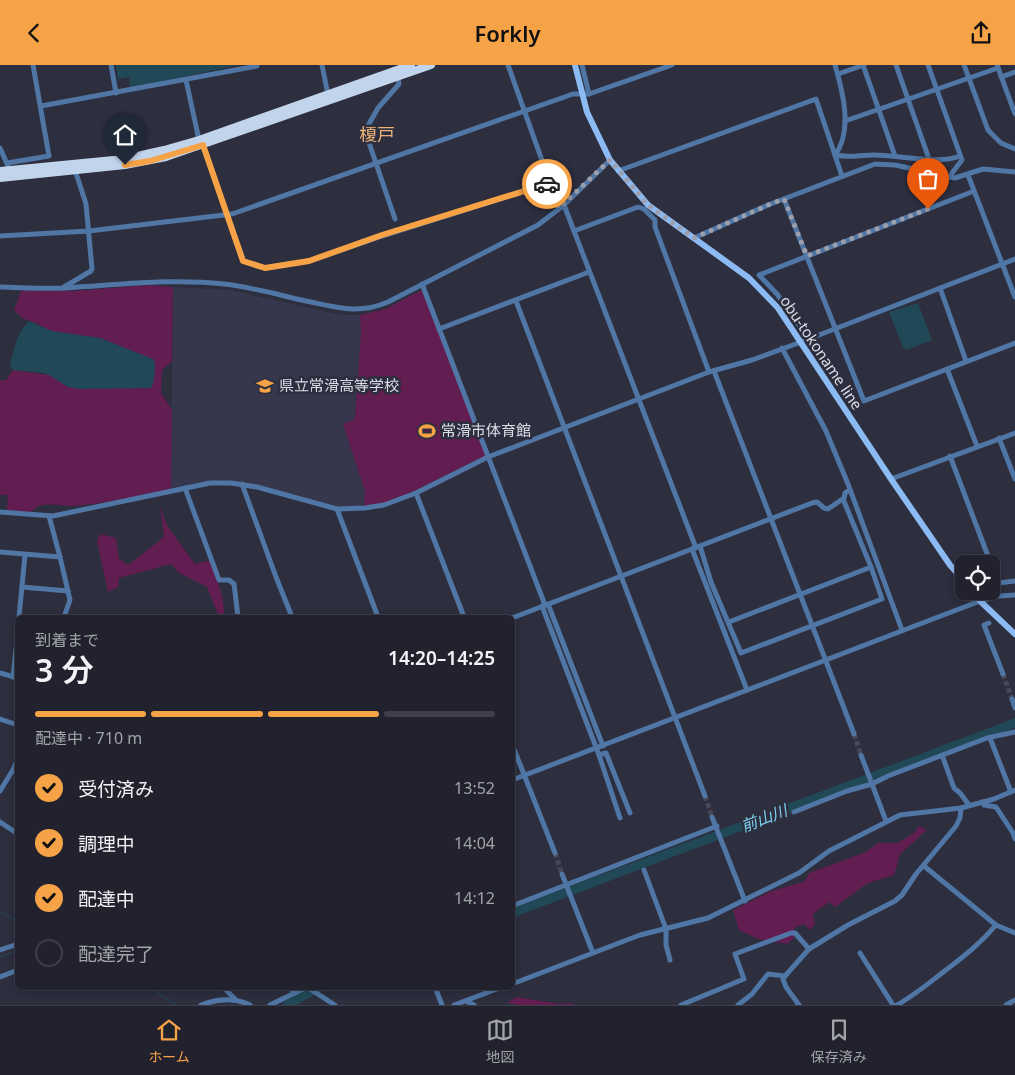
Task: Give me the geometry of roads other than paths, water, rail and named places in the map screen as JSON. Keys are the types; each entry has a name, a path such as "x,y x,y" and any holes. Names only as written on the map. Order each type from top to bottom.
{"highway":[{"path":"0,171 9,167 129,158 201,143 411,65"},
{"path":"0,178 150,161 431,65"}],"main road":[{"name":"obu-tokoname line","path":"575,65 585,94 593,128 618,171 648,205 749,278 778,308 891,479 955,571"},
{"path":"980,601 1015,634"}],"street":[{"path":"0,148 9,167 49,157 33,65"},
{"path":"111,65 116,93"},
{"path":"41,107 257,65"},
{"path":"322,65 328,95"},
{"path":"508,65 550,183 574,231 696,548 747,690"},
{"path":"582,65 585,94"},
{"path":"0,236 89,231 227,215 573,94 585,94 672,65"},
{"path":"835,65 845,121 840,147 835,155"},
{"path":"838,74 863,65 895,156"},
{"path":"896,65 929,159"},
{"path":"928,65 962,160 951,177"},
{"path":"964,65 988,130 1001,143 1015,149"},
{"path":"845,121 968,79 997,66 1015,114"},
{"path":"1001,77 1015,72"},
{"path":"395,219 365,129 378,107 399,84 398,77"},
{"path":"186,80 201,143 243,261 265,268 329,256 382,235 550,183"},
{"path":"618,171 816,99 842,176"},
{"path":"835,155 845,157 869,155 895,156 946,160 960,156"},
{"path":"0,287 62,288 160,281 224,284 335,309 355,310 381,305 538,225 561,207 610,160"},
{"path":"694,238 768,205 876,164 895,165 956,178 983,169 1015,172"},
{"path":"62,288 92,270 86,204 75,170"},
{"path":"968,175 1015,297"},
{"path":"804,332 784,302 759,275 974,191"},
{"path":"784,199 864,401 1015,343"},
{"path":"574,231 638,207 644,209 656,220 655,227 854,734"},
{"path":"0,512 49,516 210,483 242,484 257,487 337,509 384,505 416,493 488,457 711,372 801,343 1015,259"},
{"path":"439,329 589,272"},
{"path":"422,284 600,747 599,755 620,818"},
{"path":"940,288 966,361"},
{"path":"516,301 705,796"},
{"path":"782,349 826,431 902,631"},
{"path":"947,369 977,446"},
{"path":"891,479 1015,433"},
{"path":"1000,438 1015,479"},
{"path":"950,456 987,555"},
{"path":"242,484 291,615"},
{"path":"185,488 219,579 229,580 234,584 238,615"},
{"path":"515,617 817,502 828,509 843,499 845,493 850,490"},
{"path":"416,493 463,615"},
{"path":"696,548 729,622 740,653 882,599 843,499"},
{"path":"337,509 377,615"},
{"path":"49,516 70,603 65,615"},
{"path":"0,552 60,557"},
{"path":"19,615 25,555"},
{"path":"729,622 870,567"},
{"path":"1000,583 1015,581"},
{"path":"22,587 68,591"},
{"path":"515,779 980,601 1015,595"},
{"path":"989,623 984,625 1002,674"},
{"path":"0,673 15,678"},
{"path":"1012,699 1015,708"},
{"path":"0,719 15,724"},
{"path":"794,812 942,755 990,738 1015,732"},
{"path":"515,981 640,935 708,918 799,873 829,851 886,821 908,813 961,808 1013,791 990,738"},
{"path":"515,751 555,853"},
{"path":"599,755 606,753 630,813"},
{"path":"861,755 886,821"},
{"path":"942,755 954,788 969,805"},
{"path":"0,791 15,766"},
{"path":"996,807 1001,796"},
{"path":"982,802 984,805 996,807 1015,839"},
{"path":"799,1005 786,987 783,979 785,976 809,949 848,925 895,901 902,895 956,826 960,818 961,808"},
{"path":"712,817 745,901"},
{"path":"0,822 15,832"},
{"path":"515,905 717,828"},
{"path":"924,866 996,925 1015,933"},
{"path":"644,870 666,929 666,945 670,960"},
{"path":"562,874 593,953"},
{"path":"897,1005 960,959 987,937 996,925"},
{"path":"681,1005 744,979 735,954 791,933 795,933 809,949"},
{"path":"0,951 15,945"},
{"path":"860,953 893,1005"},
{"path":"0,977 15,971"},
{"path":"738,1005 752,993 768,974 785,976"},
{"path":"226,990 236,1000"},
{"path":"292,990 295,993"},
{"path":"270,1005 301,990"},
{"path":"312,990 335,1005"},
{"path":"436,990 442,1005"},
{"path":"456,1004 494,990"},
{"path":"200,1005 220,1000 236,1000 250,1005"},
{"path":"456,1004 467,1000 470,1004 474,1005"},
{"path":"1006,1005 1015,1000"}],"waterway":[{"name":"前山川","path":"515,912 1015,723"},
{"path":"0,911 15,920"},
{"name":"前山川","path":"0,957 15,951"},
{"name":"前山川","path":"154,990 176,1005"},
{"name":"前山川","path":"287,1005 314,990"}],"tunnel":[{"path":"1003,674 1012,699"},
{"path":"854,734 861,755"},
{"path":"705,796 712,817"},
{"path":"555,853 562,874"}],"place":[{"name":"県立常滑高等学校","path":"265,386"},
{"name":"常滑市体育館","path":"427,431"}],"district":[{"name":"榎戸","path":"377,135"}]}
